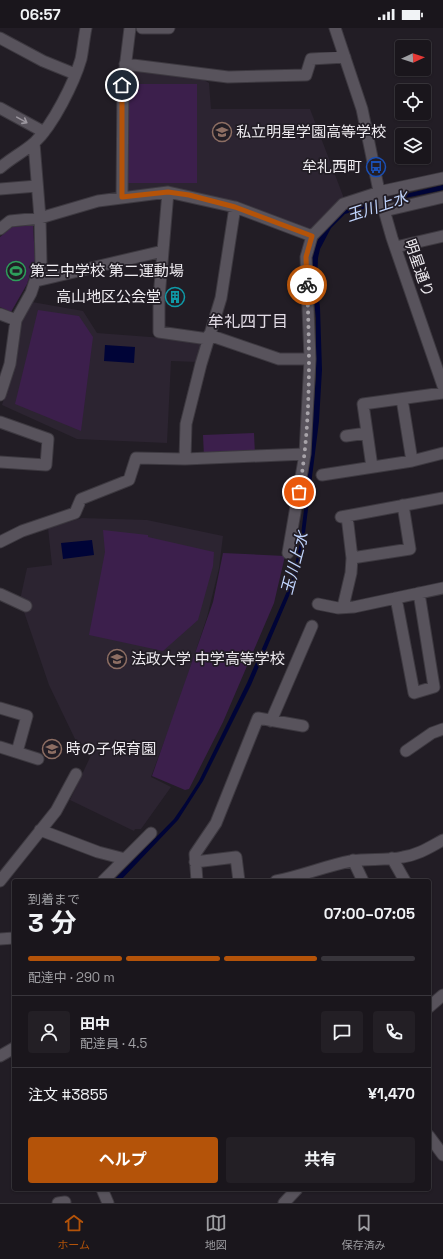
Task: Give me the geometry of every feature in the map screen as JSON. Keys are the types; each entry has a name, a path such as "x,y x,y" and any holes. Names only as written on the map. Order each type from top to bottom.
{"street":[{"path":"0,168 14,156 34,144 44,132 75,74 81,58 86,28"},
{"path":"122,197 122,85 130,28"},
{"path":"142,28 169,28"},
{"name":"明星通り","path":"335,28 362,109 381,202 443,386"},
{"path":"0,38 43,61 75,74"},
{"path":"125,64 210,76 306,75 311,59 345,58"},
{"path":"0,108 44,132"},
{"path":"0,395 10,364 16,320 36,281 41,263 40,218 34,144"},
{"path":"381,202 443,178"},
{"path":"0,189 37,186"},
{"path":"0,229 10,221 40,218 98,201 168,192 235,207 312,236"},
{"path":"168,192 159,298 159,332 209,337 279,359 310,358"},
{"path":"288,553 305,454 310,358 306,257 312,236 343,204 443,197"},
{"path":"185,459 186,424 221,298 235,207"},
{"path":"396,247 443,236"},
{"path":"36,281 163,251"},
{"path":"0,314 16,320"},
{"path":"372,467 363,404 443,393"},
{"path":"402,399 412,461"},
{"path":"0,422 48,440 46,465 0,462"},
{"path":"346,436 366,433"},
{"path":"322,475 412,461 443,453"},
{"path":"0,542 22,532 75,513 81,499 129,480 136,458 185,459 305,454"},
{"path":"343,607 351,573 352,558 344,516 443,498"},
{"path":"352,558 410,549 403,505"},
{"path":"318,604 354,607 443,588"},
{"path":"396,598 414,693 434,687 418,593"},
{"path":"0,594 26,606"},
{"path":"271,721 312,626"},
{"path":"0,708 27,716 17,752"},
{"path":"197,879 195,854 216,822 258,718 303,726"},
{"path":"406,750 432,733 443,729"},
{"path":"0,747 38,759"},
{"path":"0,881 62,802 76,774"},
{"path":"40,830 98,852 125,859"},
{"path":"104,879 151,833"},
{"path":"296,879 306,878 353,860 392,858 419,853 443,840"},
{"path":"195,862 236,857 239,879"},
{"path":"392,858 404,879"},
{"path":"353,860 362,879"},
{"path":"0,939 12,938"},
{"path":"431,1005 443,995"},
{"path":"0,1056 12,1049"},
{"path":"431,1139 443,1155"},
{"path":"103,1191 108,1203"},
{"path":"284,1203 295,1191"}],"shaded area":[{"name":"私立明星学園高等学校","path":"127,67 197,76 209,83 211,109 310,109 345,201 311,231 168,189 125,191"},
{"path":"128,84 197,84 197,183 128,183"},
{"path":"443,185 443,190 391,201 345,214 331,228 320,249 317,282 320,308 322,370 319,421 304,541 295,582 251,685 203,781 178,820 122,879 115,879 174,819 199,781 247,683 291,582 300,543 312,443 311,438 316,377 316,318 310,268 313,248 326,226 348,208"},
{"name":"第三中学校 第二運動場","path":"33,225 35,259 27,284 11,312 0,307 0,237 12,227"},
{"path":"32,302 83,311 97,333 203,341 198,362 171,361 167,443 77,439 2,405 15,365 19,325"},
{"path":"38,310 79,316 93,337 81,431 15,404"},
{"path":"105,345 135,347 134,363 104,361"},
{"path":"254,433 255,455 204,457 203,435"},
{"name":"法政大学 中学高等学校","path":"82,518 147,520 223,536 219,568 207,617 178,705 151,777 171,787 141,829 135,829 134,831 70,800 93,751 75,739 49,685 20,600 27,568 52,565 48,528"},
{"path":"103,530 148,535 148,537 214,552 213,566 198,620 163,651 89,635 105,552"},
{"path":"92,540 94,555 63,559 61,543"},
{"path":"223,553 285,556 274,603 223,722 189,789 185,790 152,776 213,602"}],"way so far":[{"path":"299,492 305,454 310,358 307,285"}],"place":[{"name":"私立明星学園高等学校","path":"222,132"},
{"name":"牟礼西町","path":"376,167"},
{"name":"第三中学校 第二運動場","path":"16,271"},
{"name":"高山地区公会堂","path":"175,297"},
{"name":"法政大学 中学高等学校","path":"117,659"},
{"name":"時の子保育園","path":"52,749"}],"district":[{"name":"牟礼四丁目","path":"248,321"}],"route":[{"path":"122,85 122,197 168,192 189,195 263,216 312,236 306,257 307,285"}],"water label":[{"name":"玉川上水","path":"377,206"},
{"name":"玉川上水","path":"294,563"}]}
